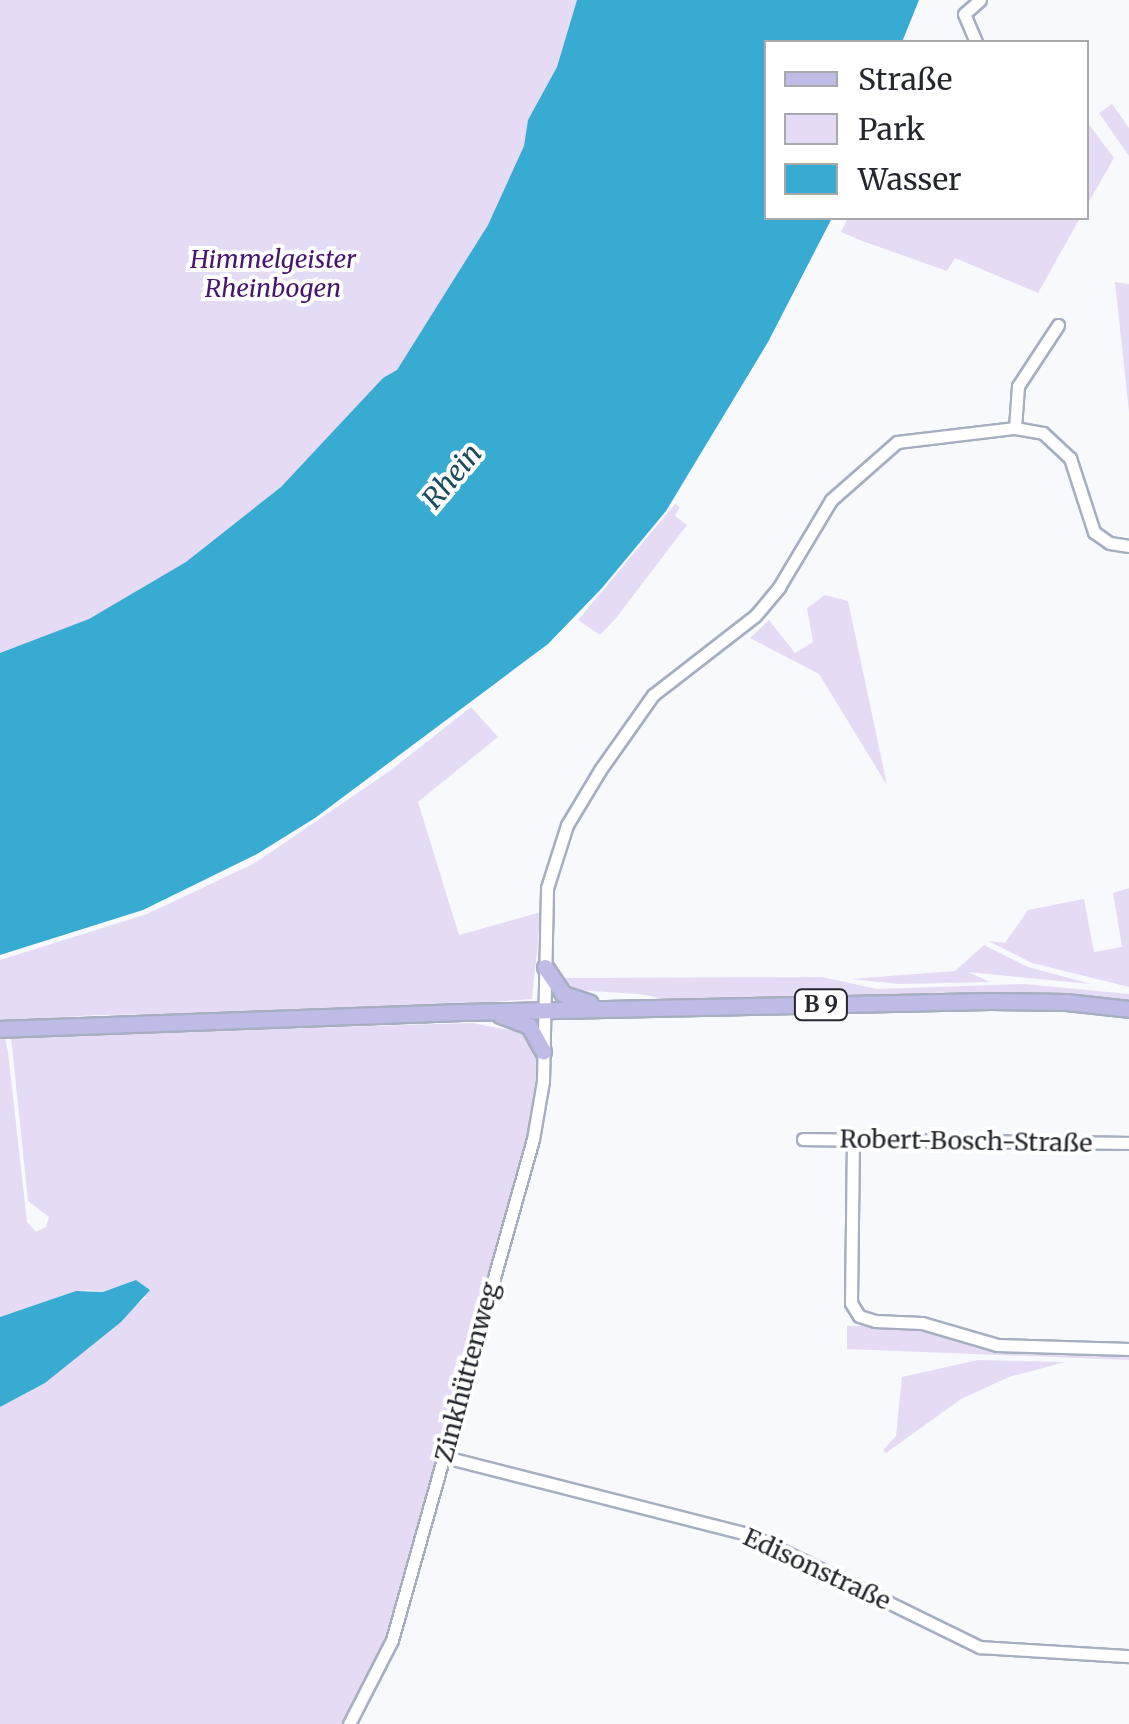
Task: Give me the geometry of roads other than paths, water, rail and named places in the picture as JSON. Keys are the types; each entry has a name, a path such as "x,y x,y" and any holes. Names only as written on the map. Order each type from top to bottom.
{"main road":[{"path":"545,967 563,994 608,1008"},
{"name":"B 9","path":"0,1029 487,1011 1034,1000 1129,1010"},
{"path":"487,1011 529,1026 544,1051"}],"street":[{"path":"975,40 964,14 980,0"},
{"path":"1058,325 1047,334 1018,386 1015,428 1043,433 1063,447 1078,475 1092,528 1110,544 1129,545"},
{"name":"Zinkhüttenweg","path":"348,1724 386,1657 533,1140 544,1051 547,891 563,835 592,782 653,695 755,616 779,587 831,500 884,450 906,439 1015,428"},
{"name":"Robert-Bosch-Straße","path":"804,1139 1129,1143"},
{"path":"853,1139 851,1303 859,1316 875,1321 922,1323 997,1345 1129,1349"},
{"name":"Edisonstraße","path":"445,1457 775,1543 980,1647 1129,1656"}],"water":[{"name":"Rhein","path":"577,0 919,0 903,40 764,40 764,220 831,220 768,342 666,511 602,588 548,644 315,818 257,854 143,910 0,955 0,653 89,619 186,562 281,487 383,378 397,370 488,225 524,146 528,120 557,67"},
{"path":"136,1280 150,1290 121,1322 45,1383 0,1407 0,1317 76,1291 103,1292"}],"park label":[{"name":"Himmelgeister Rheinbogen","path":"273,274"}]}
